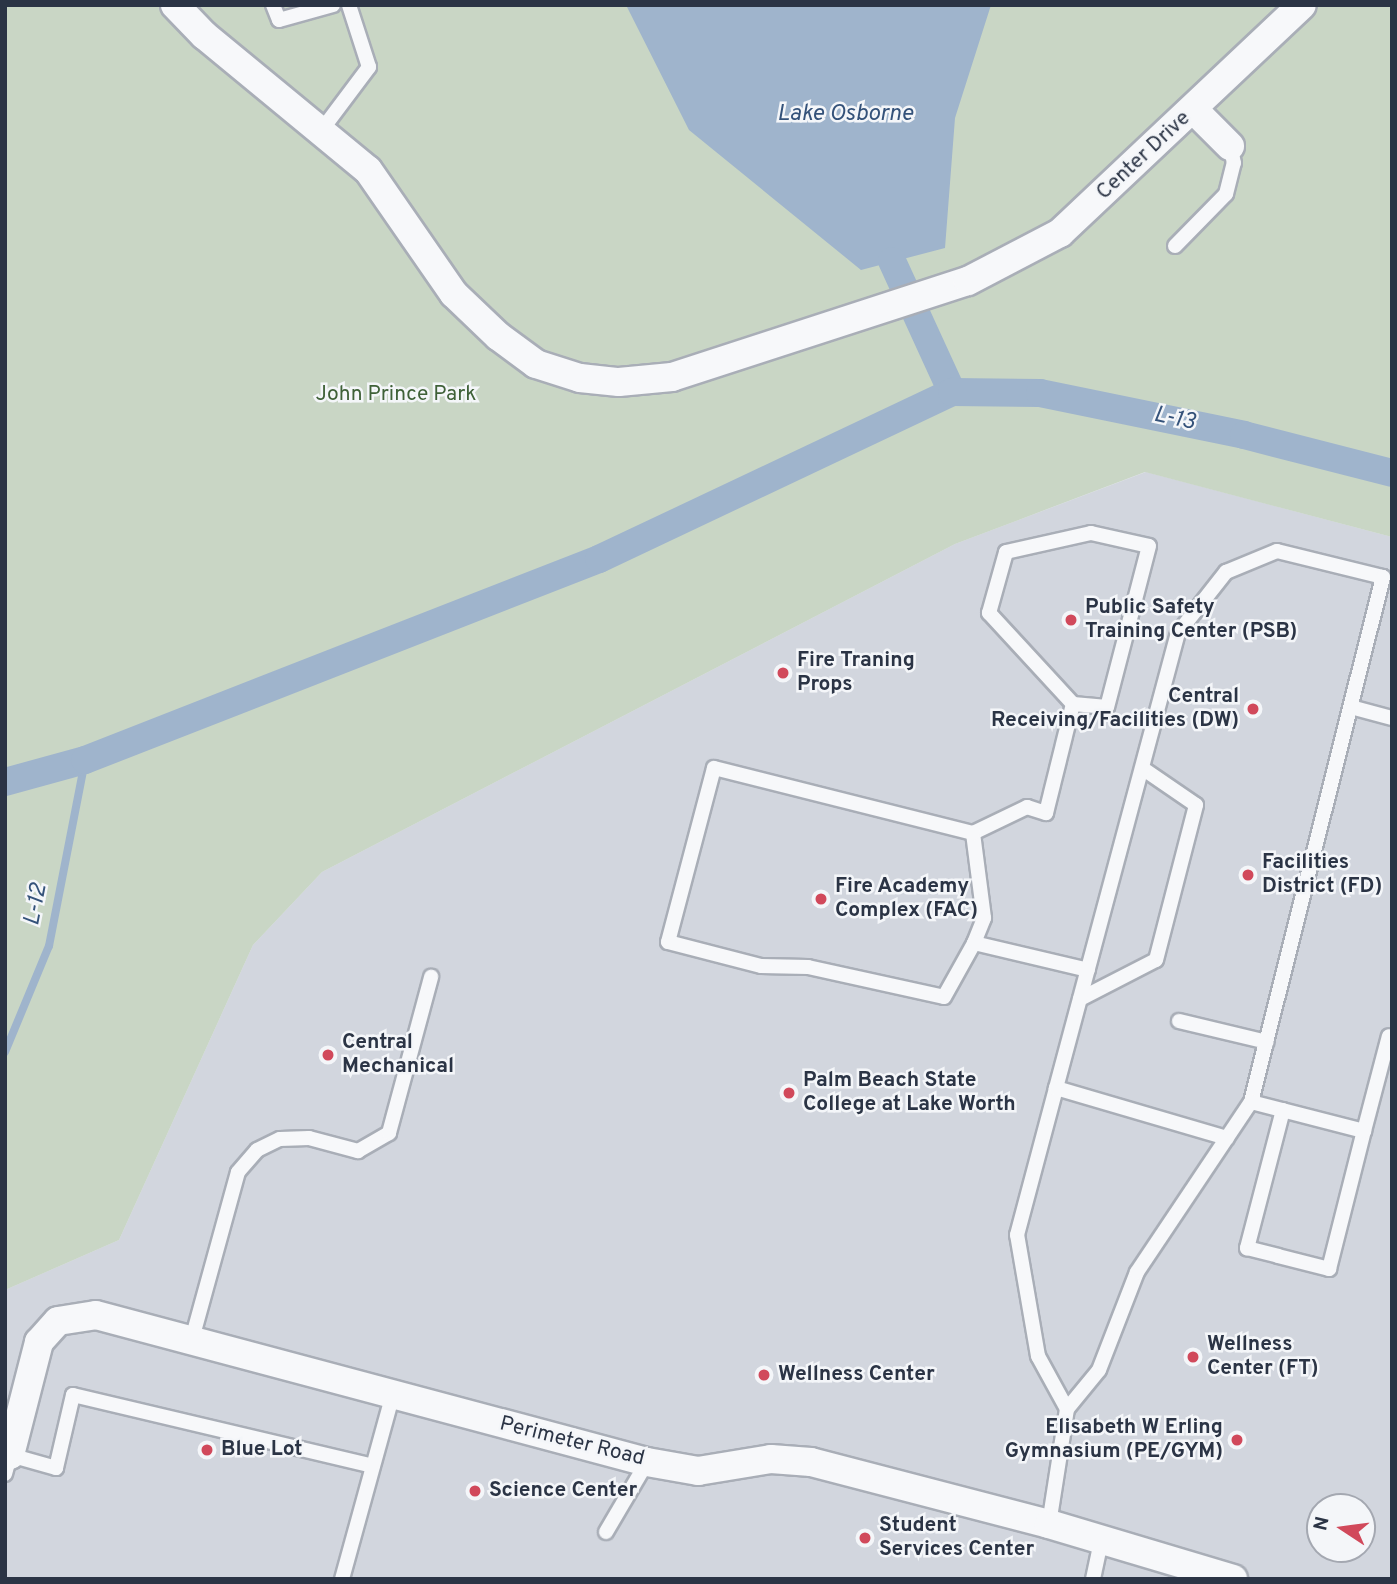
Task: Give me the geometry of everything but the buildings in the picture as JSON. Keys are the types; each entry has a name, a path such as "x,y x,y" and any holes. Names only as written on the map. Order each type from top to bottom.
{"street":[{"name":"Center Drive","path":"175,5 204,35 368,170 454,294 536,364 580,378 618,382 672,377 968,281 1060,233 1194,110 1302,5"},
{"path":"1194,110 1230,145"},
{"name":"Perimeter Road","path":"7,1461 39,1342 58,1321 96,1315 648,1462 698,1471 771,1460 811,1462 1049,1524 1233,1579"}],"lane":[{"path":"273,5 279,20 333,5"},
{"path":"321,131 369,67 349,5"},
{"path":"1175,246 1226,194 1234,163 1230,145"},
{"path":"1091,533 1149,546 1107,707 1073,704 989,613 1006,552 1091,533"},
{"path":"1049,1524 1067,1409 1099,1370 1137,1272 1251,1102 1383,577 1277,551 1226,572 1178,633 1017,1235 1038,1356 1067,1409"},
{"path":"973,833 984,918 974,943 944,997 808,967 761,966 668,942 714,768 973,833 1027,807 1046,813 1073,704"},
{"path":"1351,708 1392,718"},
{"path":"1080,999 1156,960 1196,805 1142,768"},
{"path":"974,943 1088,970"},
{"path":"192,1339 238,1172 257,1150 280,1139 309,1138 358,1151 388,1133 432,977"},
{"path":"1179,1021 1267,1042"},
{"path":"1283,1110 1247,1248 1329,1269 1389,1036"},
{"path":"1056,1088 1227,1138"},
{"path":"1251,1102 1364,1131"},
{"path":"342,1579 393,1394"},
{"path":"7,1461 55,1468 73,1395 373,1466"},
{"path":"606,1532 648,1462"},
{"path":"1093,1579 1101,1541"}],"shaded area":[{"name":"Palm Beach State College at Lake Worth","path":"1146,472 1392,537 1392,1579 5,1579 5,1290 119,1240 253,945 322,872 955,544"}],"green space":[{"name":"John Prince Park","path":"5,5 1392,5 1392,537 1145,472 955,544 322,872 253,945 119,1240 5,1290"}],"water":[{"name":"Lake Osborne","path":"626,5 991,5 955,118 945,248 861,270 689,130"}],"waterway":[{"path":"892,261 952,392"},
{"name":"L-13","path":"5,782 85,760 599,559 952,392 1040,393 1244,435 1392,473"},
{"name":"L-12","path":"5,1052 49,946 85,760"}],"place":[{"name":"Public Safety Training Center (PSB)","path":"1071,620"},
{"name":"Fire Traning Props","path":"783,673"},
{"name":"Central Receiving/Facilities (DW)","path":"1253,709"},
{"name":"Facilities District (FD)","path":"1248,875"},
{"name":"Fire Academy Complex (FAC)","path":"821,899"},
{"name":"Central Mechanical","path":"328,1055"},
{"name":"Palm Beach State College at Lake Worth","path":"789,1093"},
{"name":"Wellness Center (FT)","path":"1193,1357"},
{"name":"Wellness Center","path":"764,1375"},
{"name":"Elisabeth W Erling Gymnasium (PE/GYM)","path":"1237,1440"},
{"name":"Blue Lot","path":"207,1450"},
{"name":"Science Center","path":"475,1491"},
{"name":"Student Services Center","path":"865,1538"}]}
